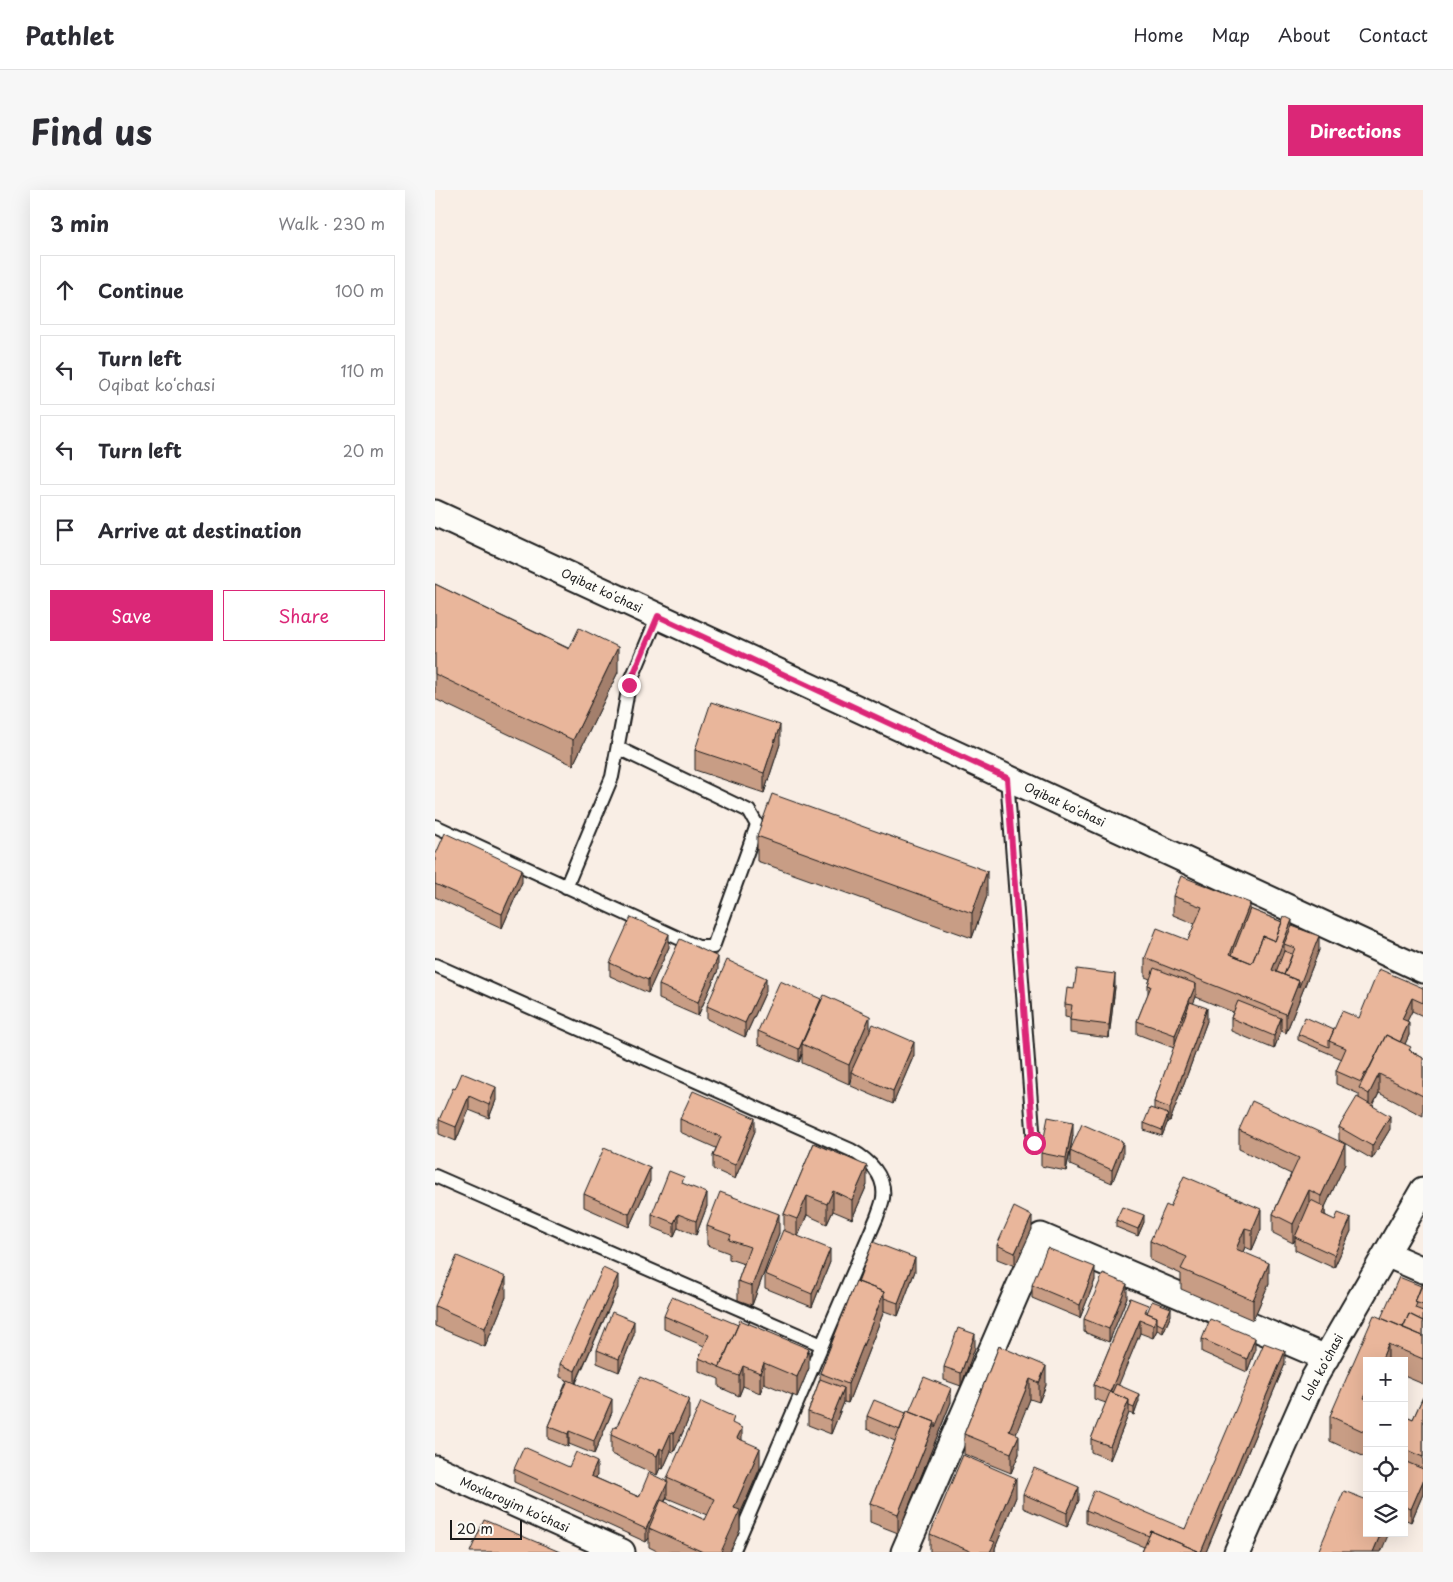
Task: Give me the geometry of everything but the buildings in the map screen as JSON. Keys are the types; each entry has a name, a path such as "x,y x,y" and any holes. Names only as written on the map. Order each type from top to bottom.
{"street":[{"name":"Oqibat koʻchasi","path":"435,513 1423,970"},
{"name":"Lola koʻchasi","path":"1237,1552 1313,1380 1423,1190"},
{"path":"904,1552 1041,1236 1326,1358"},
{"path":"1386,1254 1423,1270"},
{"name":"Moxlaroyim koʻchasi","path":"435,1468 622,1552"}],"lane":[{"path":"566,887 612,777 629,685 658,616"},
{"path":"435,826 698,947 713,947 757,824 749,811 618,748"},
{"path":"1007,778 1034,1143"},
{"path":"435,965 833,1142 864,1157 878,1174 883,1186 883,1200 877,1217 733,1552"},
{"path":"435,1176 822,1345"}],"route":[{"path":"629,685 658,616 1007,778 1034,1143"}]}
